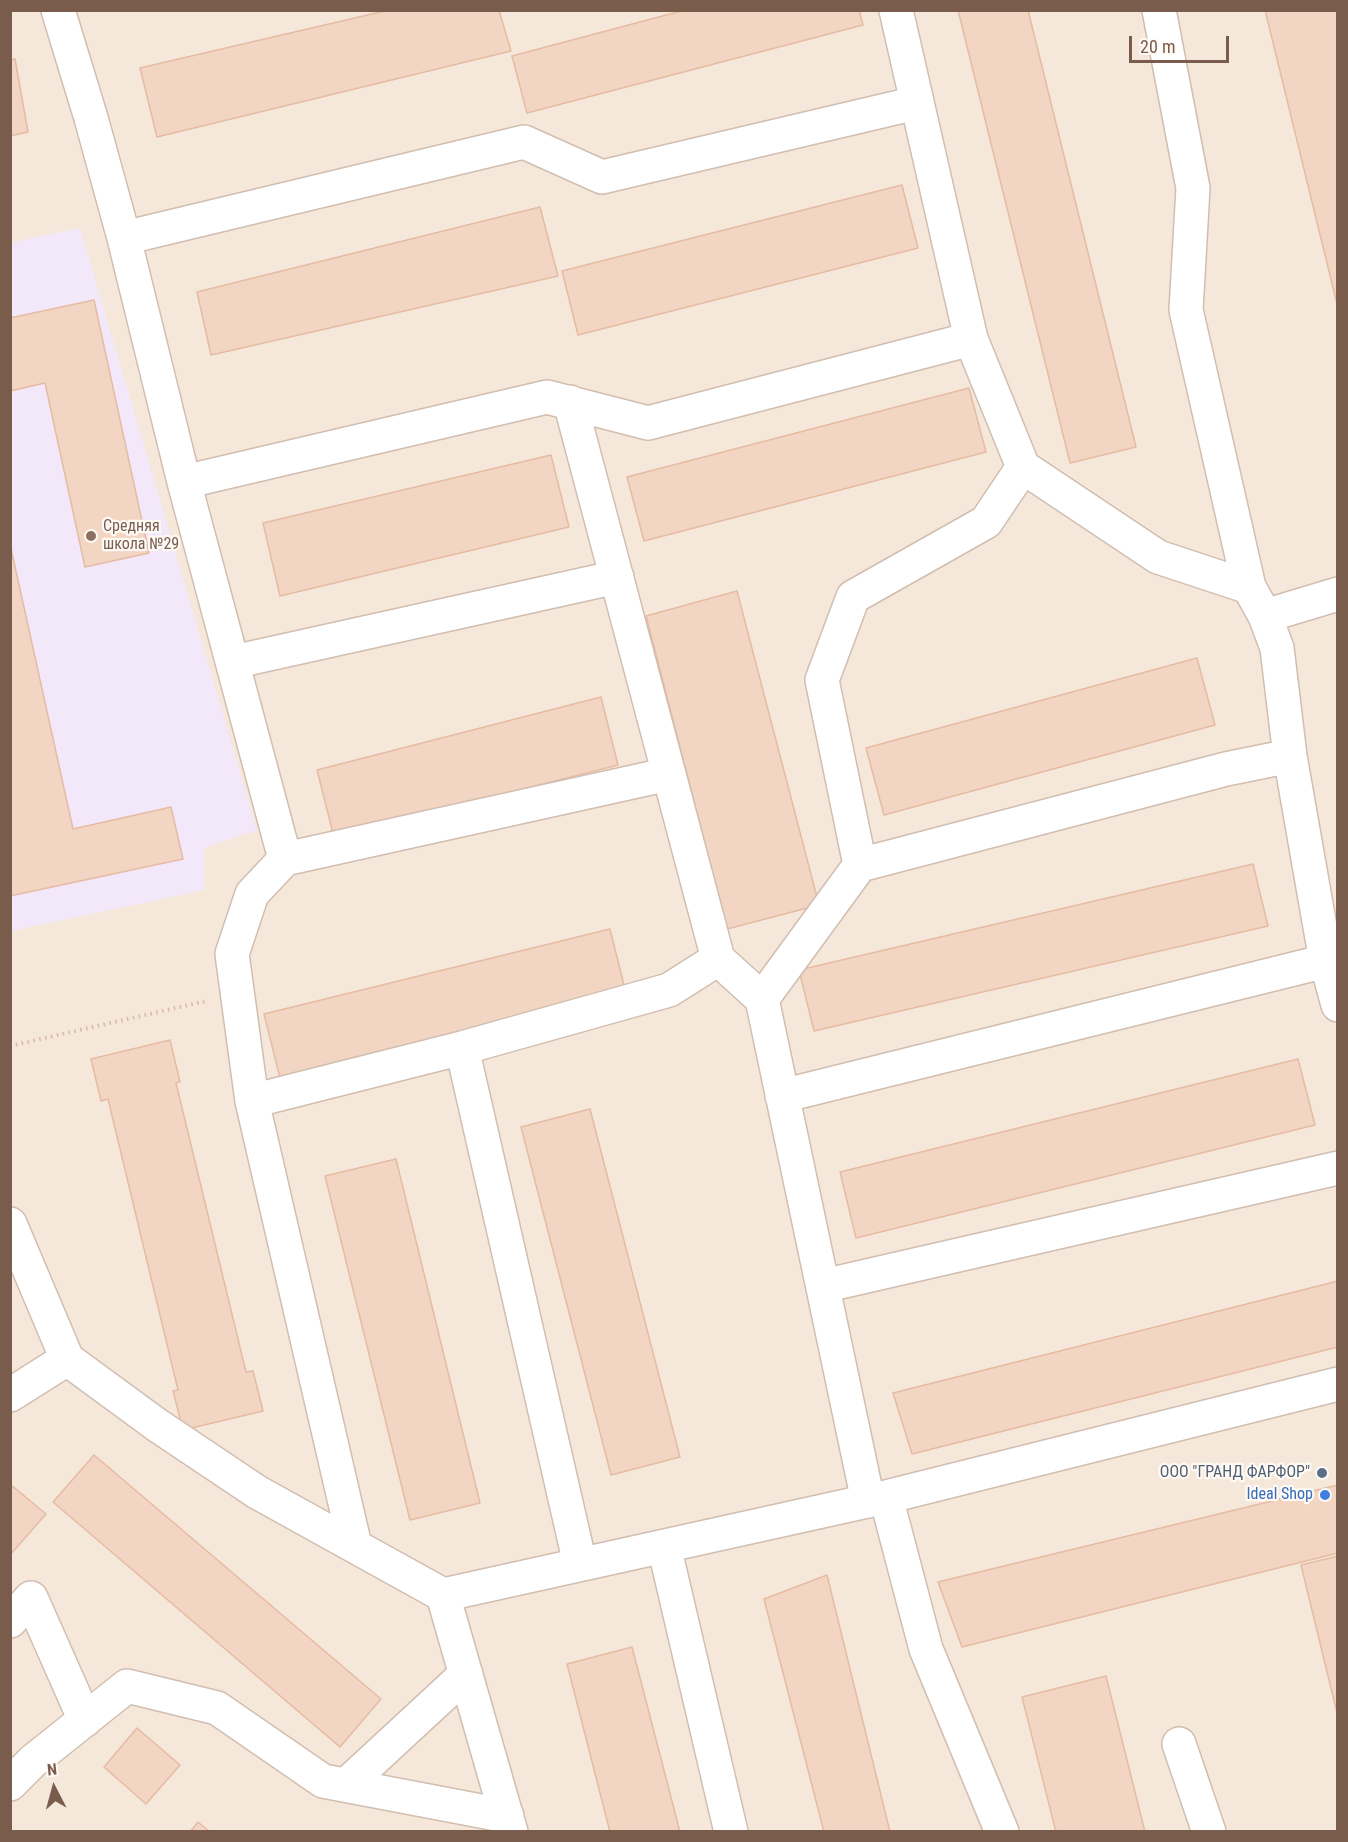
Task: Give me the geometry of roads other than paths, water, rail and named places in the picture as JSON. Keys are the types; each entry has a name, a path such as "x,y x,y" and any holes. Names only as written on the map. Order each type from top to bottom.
{"street":[{"path":"58,10 124,238 184,482 285,859"},
{"path":"896,10 971,339 1023,467 1158,557 1249,587"},
{"path":"1159,10 1193,188 1186,310 1249,587 1265,616 1277,648 1290,756 1326,961 1338,1005"},
{"path":"124,238 524,142 602,177 916,103"},
{"path":"184,482 548,397 648,423 971,339"},
{"path":"570,402 718,959 762,999 823,1286 877,1499 926,1649 1002,1832"},
{"path":"860,865 822,680 853,597 986,522 1023,467"},
{"path":"233,662 616,577"},
{"path":"1265,616 1338,594"},
{"path":"762,999 860,865 1226,769 1290,756"},
{"path":"355,1546 252,1101 232,954 252,894 285,859 669,774"},
{"path":"252,1101 462,1048 669,990 718,959"},
{"path":"782,1096 1326,961"},
{"path":"462,1048 580,1564"},
{"path":"823,1286 1338,1168"},
{"path":"10,1224 67,1359 157,1425 256,1492 443,1595 877,1499 1338,1384"},
{"path":"10,1395 67,1359"},
{"path":"664,1546 731,1832"},
{"path":"10,1784 33,1761 127,1686 218,1708 323,1780 509,1824 443,1595"},
{"path":"10,1621 31,1598 85,1720"},
{"path":"346,1785 466,1674"},
{"path":"1179,1744 1209,1832"}],"place":[{"name":"Средняя школа №29","path":"91,536"},
{"name":"ООО \"ГРАНД ФАРФОР\"","path":"1322,1473"},
{"name":"Ideal Shop","path":"1325,1495"}]}
